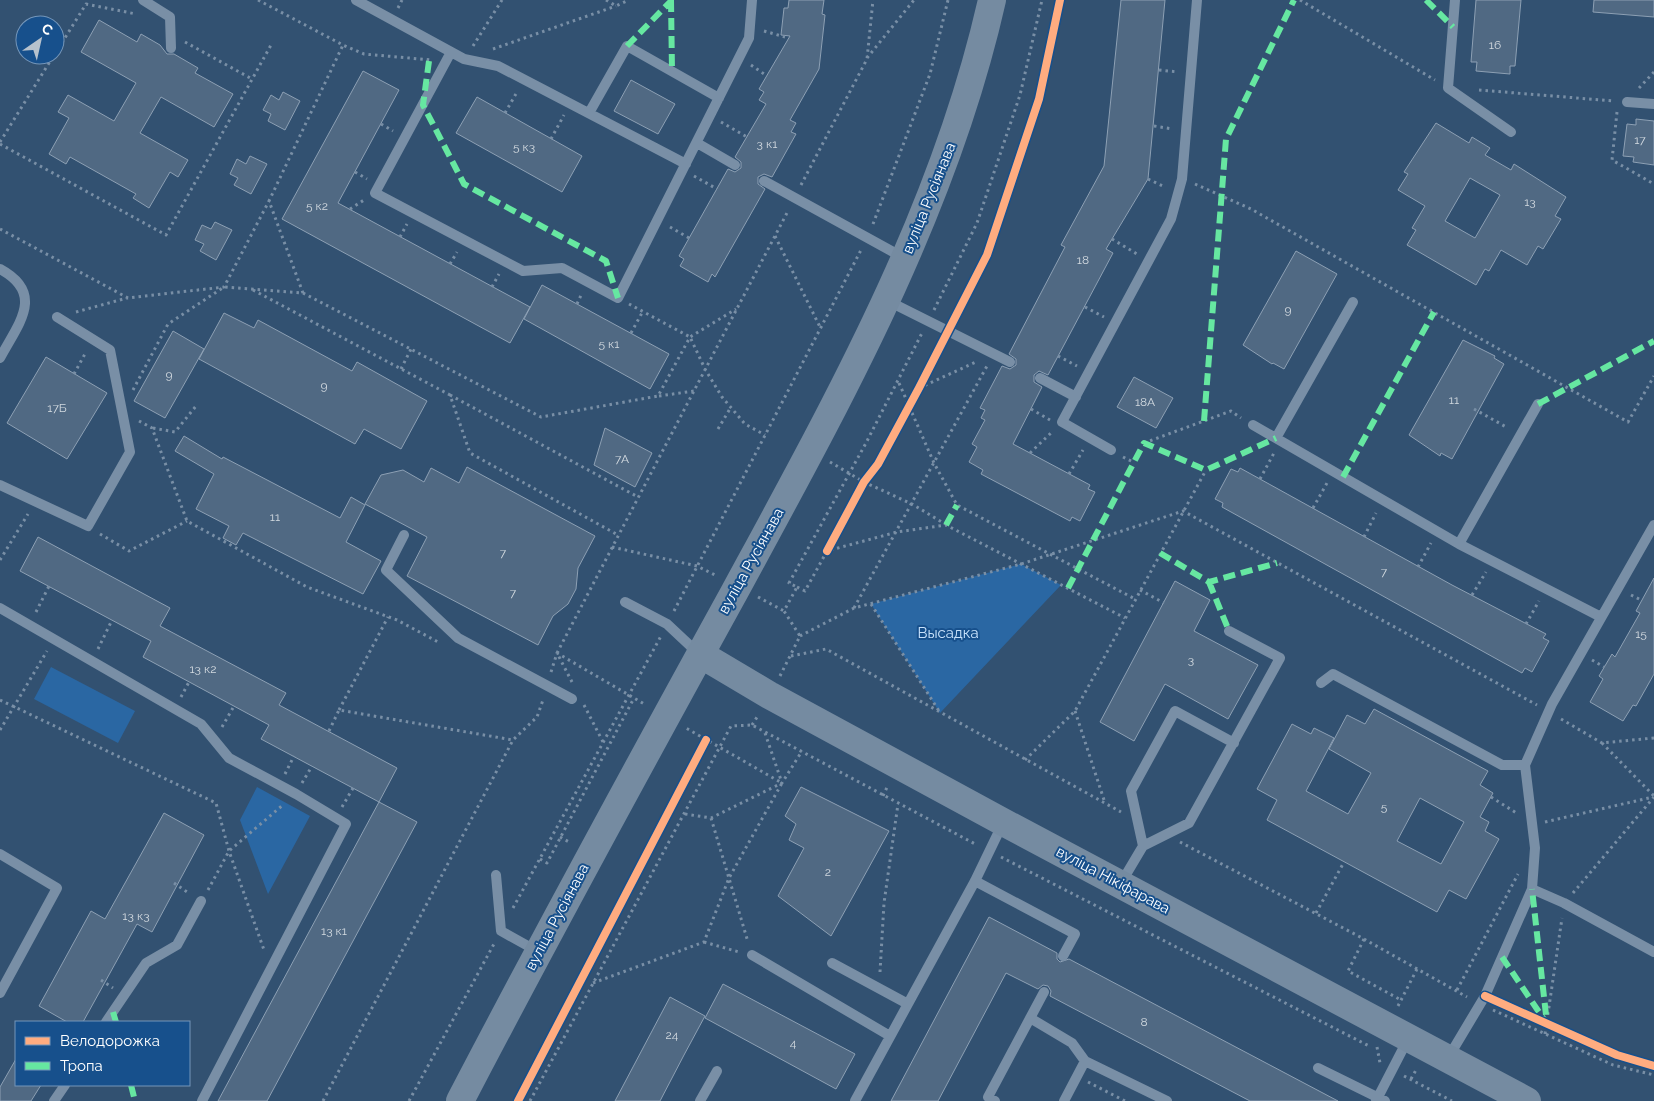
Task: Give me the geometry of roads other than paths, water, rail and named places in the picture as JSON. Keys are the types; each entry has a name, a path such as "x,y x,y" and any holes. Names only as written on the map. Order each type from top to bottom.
{"main road":[{"name":"вуліца Русіянава","path":"460,1101 538,952 810,452 885,300 936,186 956,129 983,39 992,0"},
{"name":"вуліца Нікіфарава","path":"700,654 769,695 1003,822 1447,1060 1528,1101"}],"lane":[{"path":"143,0 170,17 171,48"},
{"path":"356,0 449,56 498,66 571,103 685,167"},
{"path":"449,56 375,193 523,271 562,268 618,298 749,38 752,0"},
{"path":"1111,450 1061,424 1171,219 1182,179 1197,0"},
{"path":"1455,0 1448,88 1511,132"},
{"path":"589,113 627,46 719,98"},
{"path":"1623,101 1654,104"},
{"path":"697,143 735,164"},
{"path":"764,181 905,258"},
{"path":"0,269 15,277 23,291 27,307 0,358"},
{"path":"885,300 1010,362"},
{"path":"1279,439 1353,302"},
{"path":"0,485 88,526 130,452 110,350 57,317"},
{"path":"1040,378 1076,397"},
{"path":"1459,544 1538,404"},
{"path":"1253,425 1459,544 1601,617"},
{"path":"1447,1060 1480,1005 1532,889 1535,848 1525,765 1549,712 1654,525"},
{"path":"404,535 386,570 458,638 577,699"},
{"path":"625,602 667,624 700,654"},
{"path":"0,608 202,724 229,758 296,794 346,824 202,1101"},
{"path":"1121,884 1143,846 1189,823 1280,658 1229,631"},
{"path":"1321,683 1332,674 1502,765 1525,765"},
{"path":"1143,846 1131,791 1175,711 1234,743"},
{"path":"854,1101 974,881 1003,822"},
{"path":"0,854 58,888 0,993"},
{"path":"496,875 501,931 538,952"},
{"path":"974,881 1075,934 1063,956"},
{"path":"1532,889 1564,903 1654,952"},
{"path":"107,1021 146,963 178,945 202,901"},
{"path":"752,955 890,1036"},
{"path":"832,962 908,1004"},
{"path":"995,1101 988,1098 1044,992"},
{"path":"1030,1018 1072,1043 1085,1061 1167,1101"},
{"path":"1318,1068 1379,1100 1408,1038"},
{"path":"1064,1101 1085,1061"},
{"path":"700,1101 717,1071"},
{"path":"54,1101 64,1086"}],"park label":[{"name":"Высадка","path":"948,633"}]}
